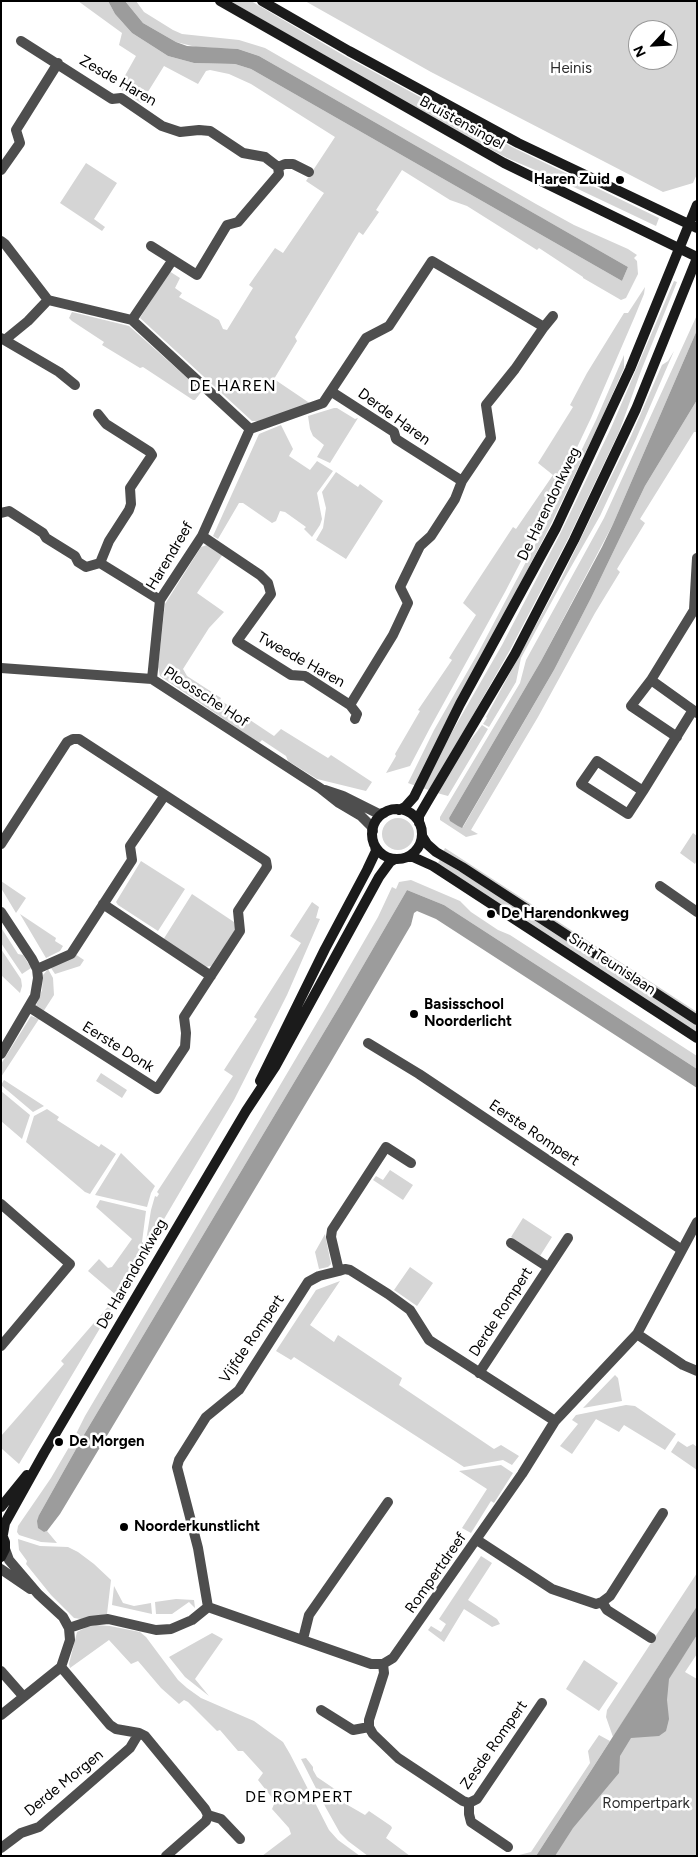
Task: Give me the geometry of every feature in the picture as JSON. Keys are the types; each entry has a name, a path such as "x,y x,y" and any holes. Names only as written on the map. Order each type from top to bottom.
{"main road":[{"name":"Bruistensingel","path":"220,1 504,163 697,257"},
{"name":"Bruistensingel","path":"262,1 349,51 518,143 693,227"},
{"name":"De Harendonkweg","path":"399,810 405,807 414,796 460,704 556,528 630,369 680,249 693,227 697,205"},
{"path":"420,823 411,814 399,810 384,814 377,821 373,830 375,846 384,855 395,859 408,857 416,851 422,836 419,816 515,654 574,540 636,409 697,257"},
{"name":"Sint Teunislaan","path":"422,836 427,844 436,852 697,1020"},
{"name":"De Harendonkweg","path":"246,1111 325,949 376,852 375,846"},
{"name":"Sint Teunislaan","path":"408,857 413,857 433,866 697,1038"},
{"name":"De Harendonkweg","path":"2,1533 5,1523 44,1453 246,1111 275,1067 379,877 390,862 395,859"},
{"name":"De Harendonkweg","path":"1,1507 44,1453"},
{"path":"2,1533 3,1553"}],"street":[{"name":"Zesde Haren","path":"21,41 112,98 121,98 162,126 180,132 210,131 243,152 265,157 278,167"},
{"name":"Zesde Haren","path":"1,170 20,143 16,130 58,63"},
{"path":"151,246 197,275 227,225 238,222 279,174 278,167 285,164 293,164 309,172"},
{"path":"1,241 48,300 132,320 250,428 323,403 366,338 389,326 432,261 544,327"},
{"path":"132,320 172,261"},
{"path":"48,300 28,321 3,339 59,372 75,385"},
{"path":"462,481 492,438 486,405 515,369 553,316"},
{"name":"Derde Haren","path":"332,392 394,432 396,438 462,481"},
{"path":"98,414 106,424 152,455 130,488 131,504 129,510 109,541 100,563"},
{"name":"Harendreef","path":"152,679 160,600 202,536 250,428"},
{"name":"Tweede Haren","path":"350,706 393,635 408,603 400,587 420,546 431,536 455,499 462,481"},
{"path":"1,513 9,511 44,533 46,538 75,556 78,562 86,567 100,563 160,600"},
{"name":"Tweede Haren","path":"202,536 260,575 268,583 271,594 237,641 291,675 305,676 350,706 357,714 355,719"},
{"path":"677,737 631,706 651,680 694,610 697,558"},
{"name":"Ploossche Hof","path":"1,668 152,679 320,788 338,803 361,816 373,830"},
{"path":"643,791 597,761 582,784 628,814 695,712 651,680"},
{"name":"Eerste Donk","path":"1,844 67,742 72,739 79,740 266,861 267,867 238,911 240,931 184,1017 185,1047 157,1089 29,1007"},
{"name":"Ploossche Hof","path":"320,788 343,796 379,814 384,814"},
{"path":"37,970 71,954 132,860 130,846 165,795"},
{"path":"660,886 697,912"},
{"path":"103,904 211,976"},
{"path":"1,912 37,970 38,978 35,996 1,1054"},
{"name":"Eerste Rompert","path":"368,1043 419,1074 682,1250"},
{"path":"339,1271 331,1237 332,1230 386,1147 411,1163"},
{"path":"1,1204 70,1264 1,1346"},
{"name":"Rompertdreef","path":"383,1664 394,1658 522,1474 555,1421 637,1334 697,1222"},
{"name":"Derde Rompert","path":"479,1373 568,1238"},
{"name":"Derde Rompert","path":"511,1243 548,1267"},
{"name":"Derde Rompert","path":"339,1271 350,1270 410,1310 429,1340 555,1421"},
{"name":"Vijfde Rompert","path":"208,1607 198,1548 177,1467 179,1460 206,1418 239,1390 308,1282 319,1276 339,1271"},
{"path":"637,1334 683,1365 697,1371"},
{"path":"303,1640 308,1615 388,1502"},
{"path":"477,1540 552,1589 591,1602 602,1602 610,1596 663,1513"},
{"path":"1,1715 61,1667 70,1640 69,1628 63,1617 38,1594 3,1553"},
{"path":"1,1569 38,1594"},
{"path":"602,1602 607,1610 651,1638"},
{"path":"69,1628 90,1621 108,1619 156,1630 171,1630 192,1620 208,1607 371,1664 383,1664 384,1673 369,1720 369,1727 353,1730 321,1710"},
{"path":"61,1667 110,1725 116,1729 139,1733 145,1736 205,1808 208,1815 206,1822 166,1856"},
{"path":"1,1671 23,1696"},
{"name":"Zesde Rompert","path":"369,1727 373,1734 398,1758 463,1801 469,1803 477,1799 542,1703"},
{"name":"Derde Morgen","path":"1,1848 21,1833 39,1827 130,1748 139,1733"},
{"name":"Zesde Rompert","path":"469,1803 471,1822 508,1847"},
{"path":"208,1815 221,1818 240,1839"}],"green space":[{"path":"78,1 108,1 115,14 132,33 168,56 194,63 235,64 251,69 622,281 628,267 259,56 238,49 196,47 176,42 143,23 125,1 136,1 144,12 182,34 239,40 265,48 536,204 574,225 628,249 637,255 634,258 637,261 638,274 626,298 621,300 583,278 539,248 537,250 467,206 450,200 402,170 376,210 379,212 363,235 359,232 295,337 297,341 274,379 311,404 258,421 252,421 140,318 169,271 180,278 175,288 182,293 179,297 219,320 223,329 227,330 253,288 249,285 275,248 283,253 324,193 306,181 335,137 251,84 229,74 210,70 206,71 198,84 164,66 141,103 118,88 136,56 119,45 122,33"},
{"path":"230,1 251,1 343,55 512,147 659,218 656,226 507,158 452,129"},
{"name":"Heinis","path":"305,1 697,1 697,174 693,183 663,192 431,72"},
{"path":"86,163 117,183 94,219 105,227 102,231 60,203"},
{"path":"674,281 677,282 619,432 569,537 510,650 469,722 429,790 422,788 437,758 502,645 561,532 611,428"},
{"path":"645,287 635,316 591,418 542,521 505,592 410,766 386,773 420,711 418,710 452,660 449,658 476,615 463,603 513,527 516,529 553,475 538,463 573,407 570,405 587,373 624,313 628,313"},
{"path":"72,312 129,326 202,391 193,400 143,367 140,368 102,345 104,342 69,318"},
{"path":"697,315 697,330 613,524 541,661 449,818 451,821 463,827 554,670 645,486 697,400 697,432 694,432 640,519 645,523 617,569 620,572 595,613 538,717 471,830 478,834 466,837 440,820 440,817 520,683 526,660 604,518"},
{"path":"674,351 600,516 521,658 516,682 489,727 483,724 561,579 631,436 662,365 668,361"},
{"path":"624,355 624,368 550,526 416,786 408,783 434,730 478,653 546,524 596,420"},
{"path":"334,408 355,419 358,418 330,463 317,457 324,445 313,436 308,416"},
{"path":"281,425 293,449 289,456 310,470 317,461 333,471 317,493 322,519 320,525 312,537 304,529 306,527 285,512 280,511 276,521 272,523 243,503 239,503 218,539 213,536 259,434"},
{"path":"336,472 358,487 360,484 383,501 346,559 316,540 323,528 326,508 322,492"},
{"path":"207,545 223,554 197,593 224,612 209,628 183,669 187,676 274,736 281,729 328,758 331,755 372,782 366,791 317,779 288,761 286,756 262,740 259,743 160,676 158,667 165,604 201,547"},
{"path":"482,725 488,729 448,796 437,793 454,762"},
{"path":"398,818 404,819 409,823 413,828 413,840 409,845 404,849 398,850 392,849 387,845 383,840 382,834 383,828 387,823 392,819"},
{"path":"693,833 697,836 697,860 695,864 680,853"},
{"path":"445,848 697,1012 697,1016 443,852"},
{"path":"440,859 697,1023 697,1034 437,865"},
{"path":"141,861 185,889 158,931 116,902"},
{"path":"411,880 460,901 471,912 498,930 510,935 697,1056 697,1069 444,905 407,890 85,1433 39,1515 44,1532 47,1531 57,1543 41,1542 19,1535 17,1532 18,1526 51,1478 85,1416 325,1009 378,917 392,887 396,889 399,882"},
{"path":"1,881 26,898 16,913 1,888"},
{"path":"192,894 234,922 236,929 211,966 205,967 163,940"},
{"path":"312,902 319,907 316,918 320,919 287,995 234,1100 150,1243 146,1241 155,1196 157,1197 159,1194 157,1192 233,1076 224,1070 257,1019 254,1017 301,943 290,936"},
{"path":"20,914 56,938 55,941 63,946 60,951 46,958"},
{"path":"1,924 2,929 18,954 23,955 31,968 22,974 1,943"},
{"path":"1,949 21,979 20,993 1,975"},
{"path":"75,954 84,960 80,966 55,974 51,968"},
{"path":"48,969 53,978 54,995 43,1012 36,1006 42,990 43,975"},
{"path":"31,1016 39,1019 1,1077 1,1064"},
{"path":"101,1073 127,1090 122,1098 96,1081"},
{"path":"4,1080 44,1106 33,1112 1,1085"},
{"path":"1,1091 30,1115 22,1139 1,1121"},
{"path":"47,1109 59,1117 57,1120 99,1147 101,1144 116,1154 90,1194 85,1192 26,1142 34,1116"},
{"path":"121,1153 155,1186 147,1207 95,1195"},
{"path":"390,1170 413,1185 403,1200 373,1180 376,1176 383,1180"},
{"path":"100,1200 146,1211 142,1242 146,1245 116,1295 88,1271 99,1259 108,1268 112,1267 132,1239 96,1207"},
{"path":"523,1218 552,1237 540,1256 511,1237"},
{"path":"325,1234 331,1264 328,1267 319,1269 315,1252"},
{"path":"410,1267 433,1283 417,1306 394,1290"},
{"path":"340,1281 310,1325 334,1342 338,1335 402,1378 399,1385 494,1449 501,1445 519,1456 512,1465 503,1460 464,1467 294,1357 291,1360 276,1351 316,1290"},
{"path":"112,1302 115,1303 19,1464 1,1448 1,1436 64,1364 61,1361"},
{"path":"615,1375 618,1378 622,1401 583,1408"},
{"path":"626,1405 635,1406 676,1434 665,1450 624,1425 619,1432 596,1419 572,1454 560,1446 578,1424 572,1420 576,1415"},
{"path":"678,1441 687,1447 693,1444 697,1447 697,1470 671,1452"},
{"path":"501,1465 513,1473 494,1503 491,1501 471,1533 462,1528 487,1489 459,1471"},
{"path":"18,1539 40,1546 68,1547 94,1564 111,1580 107,1614 81,1619 74,1618 51,1595 26,1564 27,1561 19,1550"},
{"path":"481,1556 492,1563 468,1600 497,1619 500,1624 492,1627 464,1609 444,1642 428,1630 431,1626 441,1632 446,1624 439,1619"},
{"path":"697,1573 697,1606 613,1737 606,1717 607,1710"},
{"path":"114,1586 123,1603 134,1606 151,1603 152,1614 112,1605"},
{"path":"176,1599 194,1600 195,1608 189,1602 172,1614 156,1614 155,1602"},
{"path":"96,1625 140,1632 146,1637 178,1680 187,1688 201,1698 254,1721 283,1742 329,1830 338,1840 360,1856 262,1856 291,1834 289,1828 272,1809 275,1802 258,1780 263,1773 243,1751 238,1751 220,1730 217,1731 188,1702 184,1700 179,1704 161,1688 138,1661 131,1664 109,1640 70,1668 69,1664 77,1632"},
{"path":"212,1633 223,1639 195,1679 209,1696 185,1677 169,1657"},
{"name":"Rompertpark","path":"697,1635 697,1654 685,1672 697,1679 697,1856 552,1856"},
{"path":"584,1660 618,1683 599,1711 566,1689"},
{"path":"599,1735 610,1741 536,1856 515,1856 531,1852 590,1763 588,1751"},
{"path":"306,1758 313,1767 317,1777 342,1794 339,1800 365,1815 369,1811 391,1826 392,1828 386,1838 410,1856 368,1856 348,1841 340,1833 301,1759"}],"shaded area":[{"path":"108,1 125,1 143,23 176,42 187,46 238,49 259,56 628,267 622,281 251,69 235,64 194,63 168,56 132,33 115,14"},
{"path":"697,330 697,400 645,486 554,670 462,828 450,821 449,818 541,661 602,547"},
{"path":"407,890 444,905 697,1069 697,1088 436,919 417,911 414,913 411,925 329,1065 60,1514 47,1531 44,1532 38,1528 37,1521 39,1515 85,1433"},
{"path":"697,1606 697,1635 669,1679 667,1700 669,1719 666,1731 659,1736 631,1738 620,1756 619,1773 573,1828 555,1856 536,1856"}],"place":[{"name":"Haren Zuid","path":"620,180"},
{"name":"De Harendonkweg","path":"491,914"},
{"name":"Basisschool Noorderlicht","path":"414,1014"},
{"name":"De Morgen","path":"59,1442"},
{"name":"Noorderkunstlicht","path":"124,1527"}],"district":[{"name":"DE HAREN","path":"233,386"},
{"name":"DE ROMPERT","path":"299,1797"}]}
